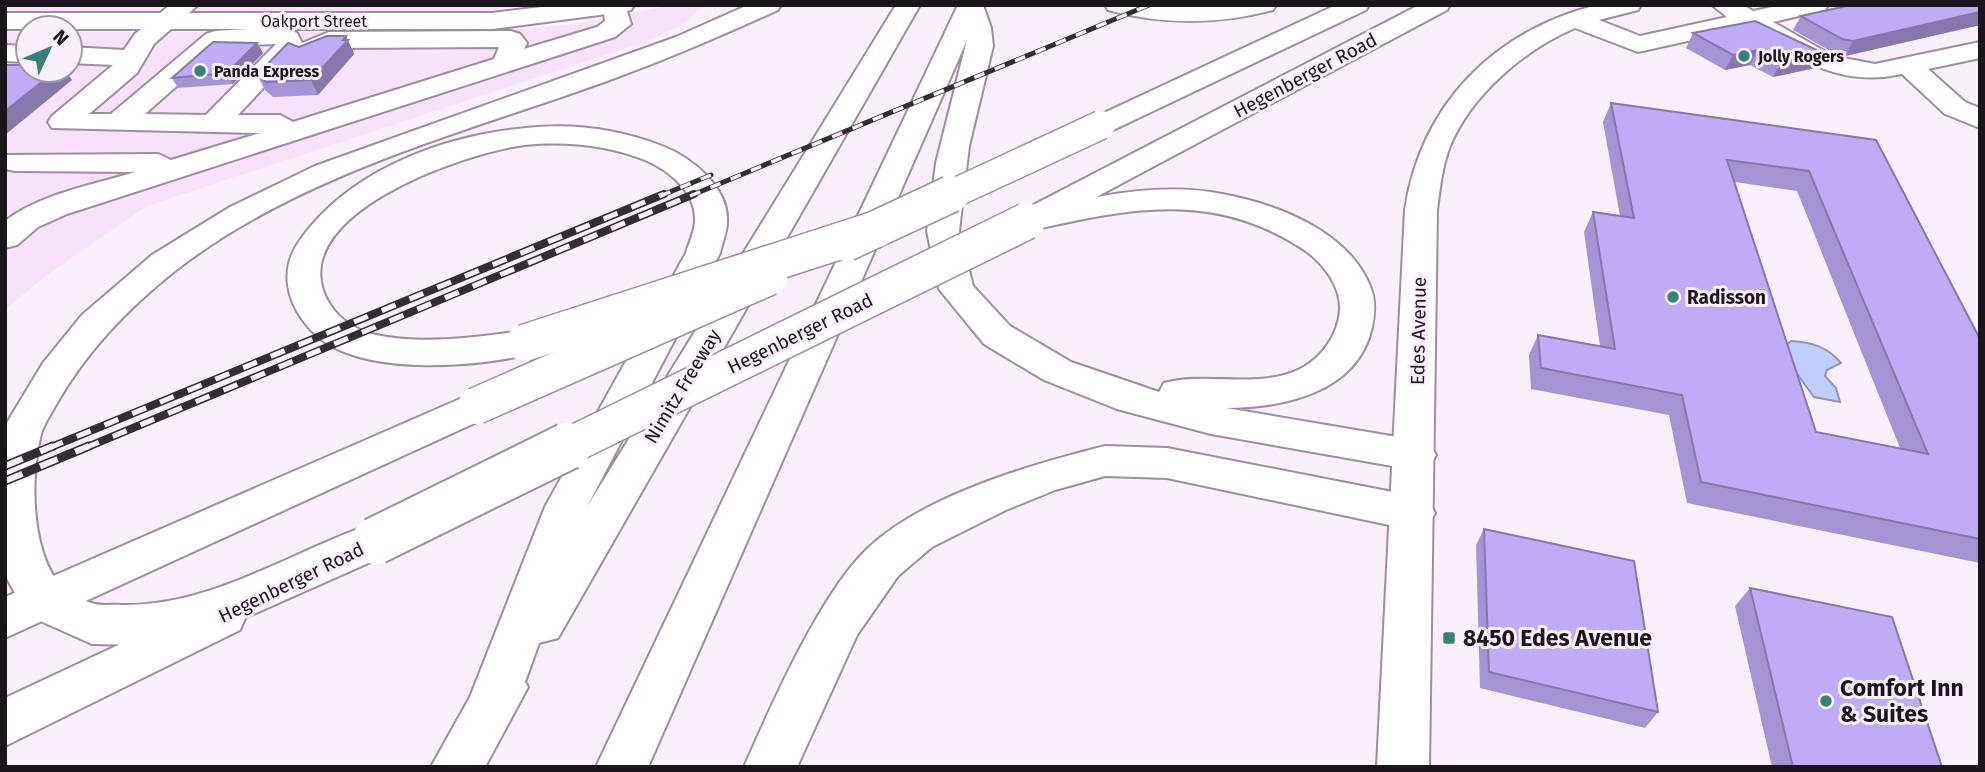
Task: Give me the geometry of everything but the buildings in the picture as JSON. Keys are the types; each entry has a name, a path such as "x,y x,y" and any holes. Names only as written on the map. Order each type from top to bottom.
{"main road":[{"path":"5,466 24,426 95,323 165,264 259,205 373,153 680,47 769,5"},
{"name":"Nimitz Freeway","path":"457,767 908,5"},
{"path":"971,5 980,39 950,164 943,234 951,277 971,314 1007,345 1056,371 1121,397 1188,415 1415,455"},
{"path":"622,767 971,5"},
{"path":"1116,5 1164,13 1210,14 1264,5"},
{"name":"Hegenberger Road","path":"24,610 877,229 1357,5"},
{"name":"Hegenberger Road","path":"5,723 1027,221 1438,5"},
{"name":"Edes Avenue","path":"1403,767 1421,210 1428,166 1446,126 1467,95 1542,34 1574,19 1629,5"},
{"path":"1724,5 1825,62 1875,72 1980,50"},
{"path":"1574,19 1639,44 1816,5"},
{"path":"5,238 27,220 56,207 606,32 618,24 618,6"},
{"name":"Oakport Street","path":"5,21 176,13 481,21 546,16 618,6"},
{"path":"10,167 127,67 144,39 176,13"},
{"path":"118,123 215,39 278,35 288,38 289,45 227,124"},
{"path":"305,51 329,40 511,39 514,43 506,62"},
{"path":"84,56 132,58"},
{"path":"1908,65 1955,108 1980,119"},
{"path":"227,124 273,84"},
{"path":"62,122 317,124"},
{"path":"491,708 566,507 702,253 711,219 701,189 678,166 647,147 610,136 562,133 524,135 481,143 405,170 368,192 336,218 312,246 302,278 311,308 333,333 374,347 427,352 524,344 877,229"},
{"path":"10,167 195,163"},
{"path":"1027,221 1140,197 1221,203 1264,214 1301,232 1334,258 1353,286 1359,320 1347,349 1316,377 1270,393 1162,393 1056,371"},
{"path":"5,205 56,207"},
{"path":"24,426 14,475 13,522 24,568 24,610 92,624 143,625 215,611 376,541"},
{"path":"770,767 839,623 882,563 916,535 990,498 1045,477 1105,461 1167,463 1413,513"}],"shaded area":[{"path":"5,5 532,5 462,13 5,10"},
{"path":"674,5 706,5 679,27 641,43 147,206 44,277 5,310 5,32 14,32 14,84 84,84 84,32 488,32 568,25"}],"water":[{"path":"1791,341 1819,346 1841,363 1827,370 1825,376 1836,388 1840,402 1814,397 1786,359 1786,345"}],"railway":[{"path":"690,196 1149,5"},
{"path":"660,196 711,175"},
{"path":"49,448 664,194"},
{"path":"85,448 694,194"},
{"path":"5,466 53,446"},
{"path":"5,481 89,446"}],"place":[{"name":"Jolly Rogers","path":"1744,56"},
{"name":"Panda Express","path":"200,71"},
{"name":"Radisson","path":"1673,297"},
{"name":"8450 Edes Avenue","path":"1449,638"},
{"name":"Comfort Inn & Suites","path":"1826,701"}]}
